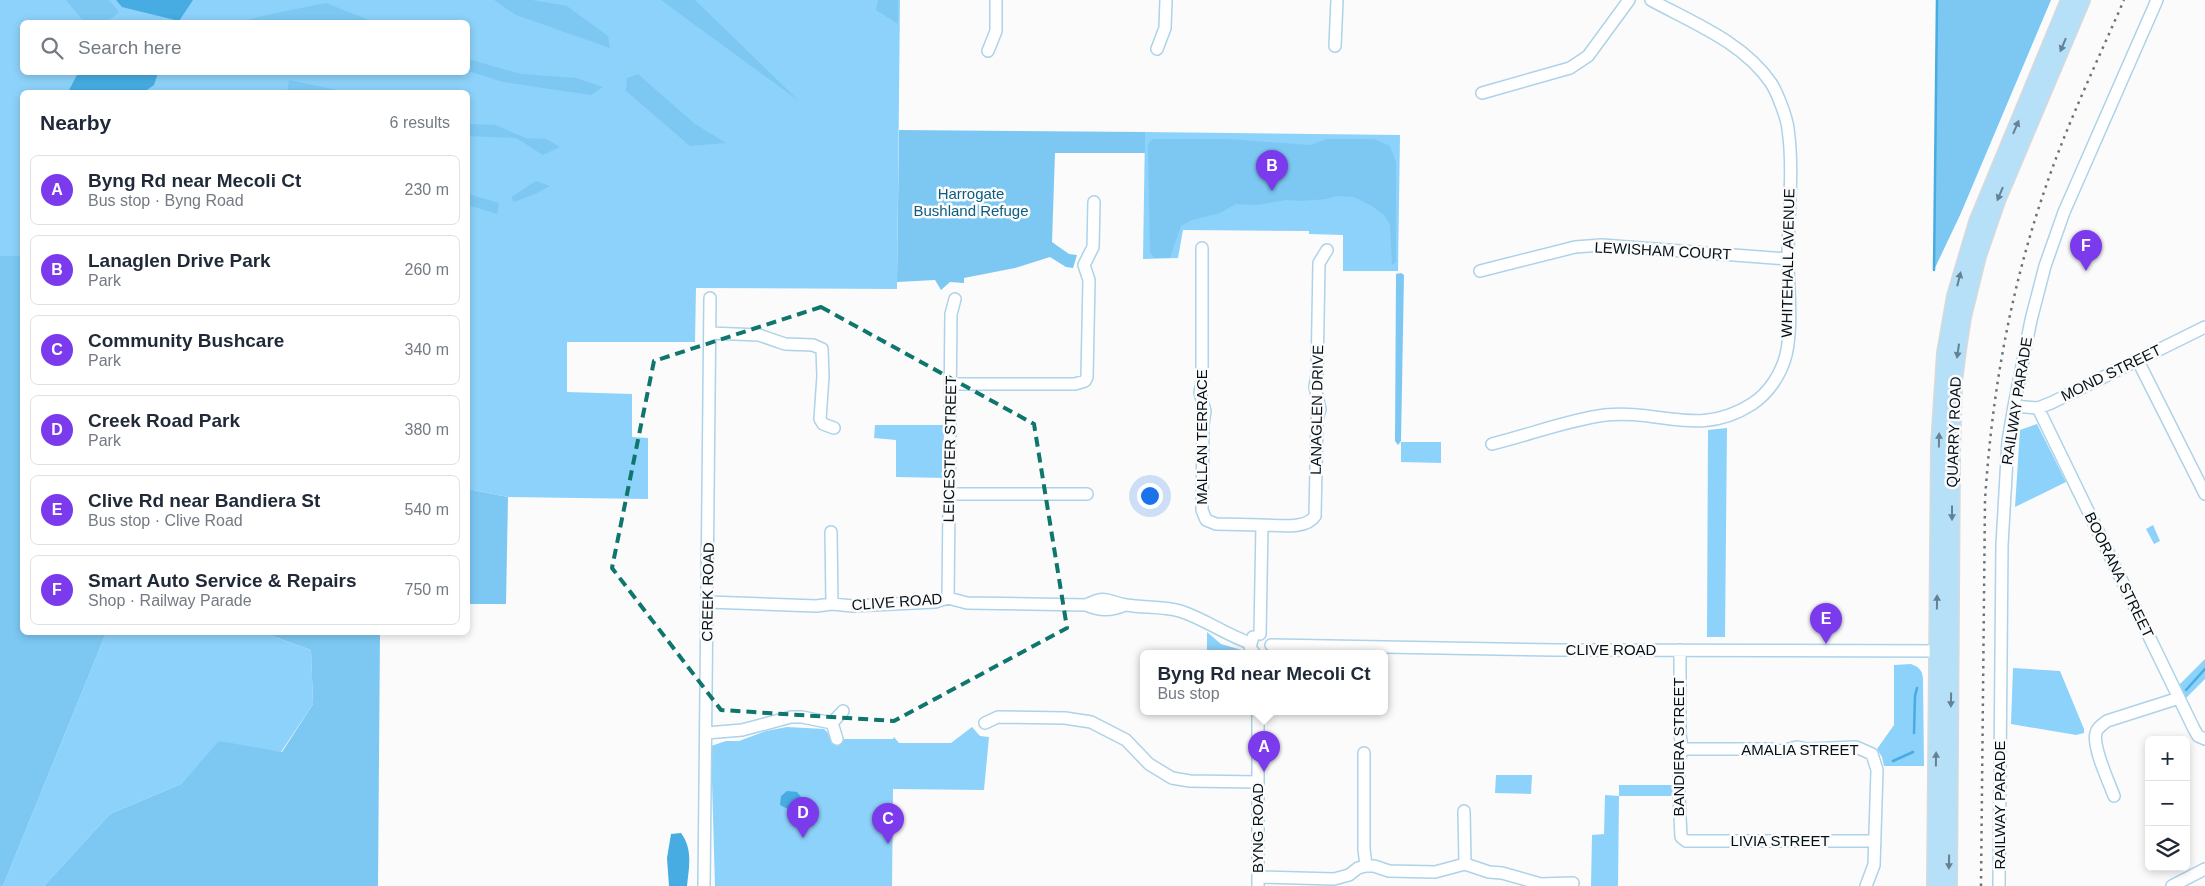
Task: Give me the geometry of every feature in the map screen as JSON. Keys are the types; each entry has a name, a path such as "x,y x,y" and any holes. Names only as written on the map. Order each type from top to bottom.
{"main road":[{"name":"QUARRY ROAD","path":"1949,886 1943,808 1944,651 1940,411 1945,353 1951,314 1965,259 1986,197 2069,0"},
{"name":"QUARRY ROAD","path":"1944,651 1952,415 1954,381 1963,317 1978,256 1997,201 2082,0"},
{"name":"QUARRY ROAD","path":"1935,886 1943,808"}],"street":[{"path":"988,51 996,31 996,0"},
{"path":"1157,49 1165,28 1166,0"},
{"path":"1335,46 1337,0"},
{"path":"1482,93 1570,68 1588,56 1629,0"},
{"name":"WHITEHALL AVENUE","path":"1492,444 1607,415 1689,421 1720,419 1737,413 1754,403 1769,388 1778,375 1786,355 1789,332 1788,127 1772,85 1758,66 1736,48 1651,0"},
{"name":"RAILWAY PARADE","path":"1999,886 2002,545 2008,441 2014,406 2031,320 2051,248 2091,148 2157,0"},
{"path":"951,384 1079,384 1087,377 1089,280 1084,265 1093,248 1094,202"},
{"name":"LEWISHAM COURT","path":"1480,271 1575,248 1602,246 1788,259"},
{"name":"MALLAN TERRACE","path":"1202,248 1202,381 1200,390 1205,411 1203,425 1203,515 1206,520 1216,524 1262,525"},
{"name":"LANAGLEN DRIVE","path":"1262,525 1303,524 1312,521 1315,516 1317,420 1320,409 1314,387 1317,375 1319,263 1327,250"},
{"name":"CREEK ROAD","path":"704,886 710,298"},
{"name":"LEICESTER STREET","path":"948,598 951,314 955,299"},
{"name":"MOND STREET","path":"2014,406 2038,408 2205,327"},
{"path":"710,333 758,335 779,342 818,346 822,353 823,376 820,419 823,424 834,428"},
{"path":"2138,361 2205,494"},
{"name":"BOORANA STREET","path":"2038,408 2198,736 2205,739"},
{"path":"948,494 1087,494"},
{"path":"1260,634 1262,525"},
{"path":"831,532 832,604"},
{"name":"CLIVE ROAD","path":"708,602 854,606 935,602 948,598 967,603 1086,605 1098,599 1113,599 1125,605 1178,610 1192,615 1252,648"},
{"path":"1252,648 1252,638 1260,634 1266,636 1269,649"},
{"name":"CLIVE ROAD","path":"1269,649 1944,651"},
{"name":"BANDIERA STREET","path":"1680,650 1680,734 1682,749 1679,762 1679,831 1681,837 1686,841"},
{"path":"2114,796 2096,745 2095,734 2098,728 2106,721 2179,698"},
{"path":"832,723 843,711"},
{"name":"BYNG ROAD","path":"1258,715 1258,882"},
{"path":"706,733 742,730 791,717 802,717 832,723"},
{"path":"986,723 998,717 1065,718 1090,722 1126,740 1149,764 1172,778 1190,781 1258,782"},
{"path":"832,723 837,738"},
{"name":"AMALIA STREET","path":"1682,749 1771,749 1781,751 1797,747 1807,749 1856,747 1872,754 1876,763 1874,865 1866,886"},
{"path":"1364,753 1364,849 1366,866"},
{"path":"1464,811 1464,864"},
{"name":"LIVIA STREET","path":"1686,841 1875,841"},
{"path":"1258,882 1334,879 1349,875 1358,868 1366,866 1374,866 1389,871 1435,872 1464,864 1481,870 1502,873 1541,884 1573,883"},
{"path":"2172,886 2205,869"}],"highlighted area":[{"path":"821,307 1034,424 1067,628 894,721 721,710 612,568 654,361"}],"shaded area":[{"path":"0,0 900,0 897,289 696,288 695,342 567,342 567,392 632,394 632,437 648,438 648,499 508,497 470,489 470,90 20,90 20,256 0,256"},
{"path":"116,0 193,0 180,20 122,7"},
{"path":"77,75 157,75 154,85 147,90 69,90"},
{"path":"1145,132 1400,135 1398,271 1343,271 1343,235 1309,234 1309,231 1183,230 1178,258 1143,259"},
{"path":"2037,424 2066,482 2015,507 2020,430"},
{"path":"875,425 948,425 947,478 896,477 896,440 874,438"},
{"path":"1727,428 1725,637 1707,637 1708,430"},
{"path":"1401,442 1441,442 1441,463 1401,462"},
{"path":"2153,525 2160,541 2154,544 2146,529"},
{"path":"1207,632 1221,644 1242,650 1207,650"},
{"path":"105,635 270,635 311,650 313,704 281,752 219,742 181,784 110,814 44,886 3,886"},
{"path":"2205,659 2205,679 2184,700 2178,686"},
{"path":"1911,664 1920,669 1923,678 1924,766 1884,766 1882,757 1877,749 1894,725 1894,665"},
{"path":"2013,668 2060,671 2084,733 2076,735 2011,724"},
{"path":"787,727 824,729 828,733 832,744 845,739 893,739 894,737 899,743 951,743 972,727 980,736 989,737 984,790 893,789 892,886 715,886 711,746 726,741 739,741 766,731"},
{"path":"1496,775 1532,775 1531,794 1495,793"},
{"path":"1619,785 1679,785 1679,796 1619,796"},
{"path":"787,791 797,792 802,798 805,804 803,819 794,820 788,809 780,805 781,796"},
{"path":"1605,795 1619,796 1618,886 1591,886 1592,835 1604,834"},
{"path":"681,833 689,852 687,886 669,886 667,858 671,834"}],"green space":[{"path":"66,0 109,0 119,12 108,20 82,20"},
{"path":"494,0 532,0 567,6 608,36 610,48 516,15"},
{"path":"661,0 695,0 799,101"},
{"path":"878,0 898,0 898,24 876,10"},
{"path":"1937,0 2051,0 1961,213 1934,270"},
{"path":"326,3 369,20 248,20"},
{"path":"470,60 521,74 576,78 603,87 591,95 503,82 470,72"},
{"path":"638,74 695,124 726,143 690,146 626,91 627,78"},
{"path":"289,80 337,90 287,90"},
{"path":"470,124 495,125 526,138 546,139 560,147 543,155 516,138 470,136"},
{"name":"Harrogate Bushland Refuge","path":"899,130 1145,132 1145,153 1055,153 1052,242 1069,254 1077,255 1073,268 1066,267 1050,257 1015,268 964,278 964,283 950,282 941,290 935,280 897,282"},
{"path":"1152,139 1229,139 1311,145 1327,139 1374,139 1390,146 1396,162 1396,262 1392,265 1390,225 1385,216 1372,206 1354,197 1337,196 1326,199 1286,200 1256,205 1236,204 1220,213 1192,220 1181,226 1170,258 1154,258 1150,252 1148,145"},
{"path":"536,181 550,186 514,202 511,197"},
{"path":"470,195 499,203 497,214 470,206"},
{"path":"0,256 20,256 20,635 105,635 3,886 0,886"},
{"path":"1401,273 1404,275 1401,441 1398,445 1395,441 1396,274"},
{"path":"470,489 508,497 506,604 470,604"},
{"path":"270,635 380,635 378,886 44,886 110,814 181,784 219,741 282,752 313,704 311,650"}],"waterway":[{"path":"1934,270 1937,0"},
{"path":"2186,690 2205,669"},
{"path":"1914,733 1917,688"},
{"path":"1893,761 1913,752"}],"railway":[{"path":"1981,886 1985,500 1992,420 2004,342 2022,265 2045,189 2073,117 2124,0"}],"place":[{"name":"Lanaglen Drive Park","path":"1272,191"},
{"name":"Smart Auto Service & Repairs","path":"2086,271"},
{"name":"Clive Rd near Bandiera St","path":"1826,644"},
{"name":"Byng Rd near Mecoli Ct","path":"1264,772"},
{"name":"Creek Road Park","path":"803,838"},
{"name":"Community Bushcare","path":"888,844"}]}
